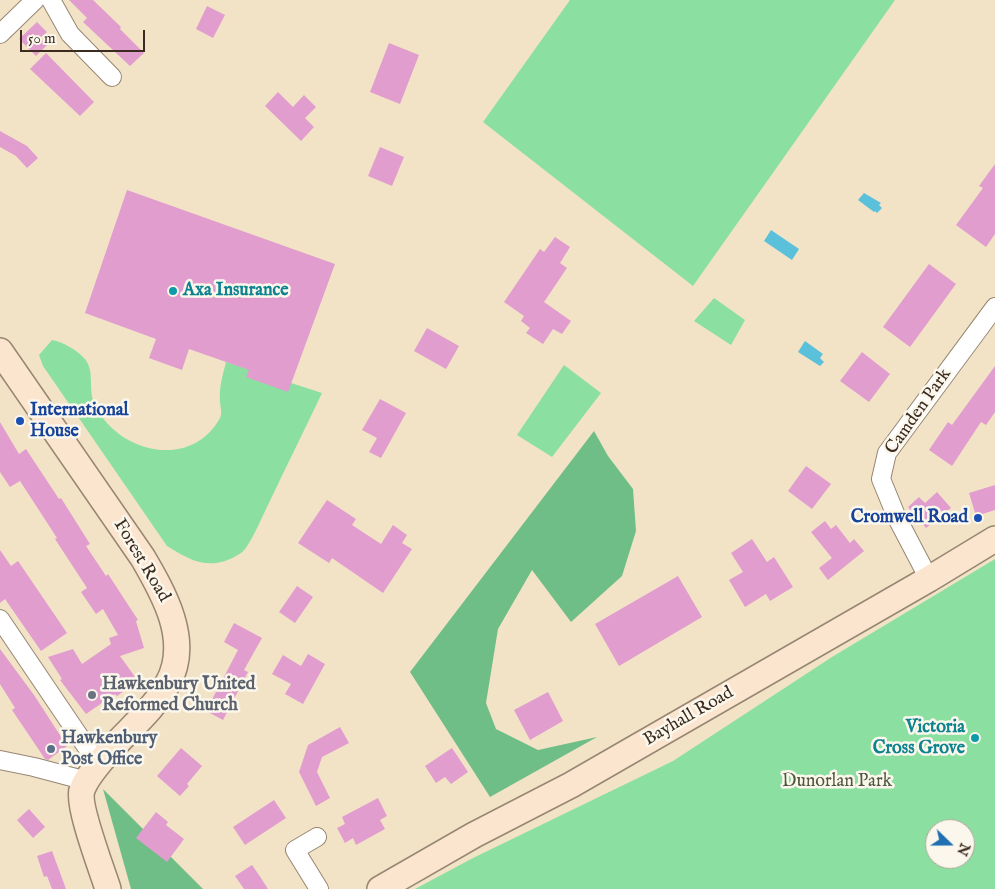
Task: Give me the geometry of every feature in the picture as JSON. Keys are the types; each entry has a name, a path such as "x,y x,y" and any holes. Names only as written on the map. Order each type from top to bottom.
{"street":[{"path":"0,34 35,0"},
{"path":"51,0 70,34 112,77"},
{"name":"Camden Park","path":"930,579 897,518 881,479 887,453 995,307"},
{"name":"Forest Road","path":"0,351 143,558 169,607 174,628 178,647 176,662 168,683 151,706 92,773"},
{"name":"Bayhall Road","path":"380,889 474,835 571,785 930,579 995,539"},
{"path":"0,619 92,773"},
{"path":"0,760 34,767 92,773"},
{"path":"92,773 82,790 81,801 108,889"},
{"path":"317,837 295,850 319,889"}],"green space":[{"path":"570,0 895,0 693,286 483,122"},
{"path":"714,298 745,320 731,345 694,321"},
{"path":"52,340 70,347 85,359 90,369 92,398 105,420 119,434 136,444 154,449 173,450 191,445 207,435 221,416 220,387 226,362 322,393 255,532 241,553 221,562 202,563 185,557 167,546 43,366 39,355"},
{"path":"564,365 601,393 552,457 517,435"},
{"path":"594,431 608,456 633,489 636,531 622,576 571,622 532,570 498,629 486,703 496,729 538,750 597,737 490,797 410,672"},
{"name":"Dunorlan Park","path":"995,559 995,889 415,889 473,858 673,761 832,657"},
{"path":"103,789 203,889 131,889"}],"water":[{"path":"864,193 881,203 879,205 882,208 877,213 858,200"},
{"path":"771,230 799,249 792,260 764,241"},
{"path":"805,341 823,354 820,358 824,362 820,366 798,352"}],"building":[{"path":"69,0 93,0 144,53 130,66 83,22 87,18"},
{"path":"207,6 225,15 213,38 196,29"},
{"path":"37,22 47,32 40,38 47,45 36,56 19,39"},
{"path":"389,43 419,55 400,104 370,92"},
{"path":"46,53 94,102 80,116 30,69"},
{"path":"278,92 293,107 304,95 316,107 305,118 314,127 301,141 265,106"},
{"path":"0,131 27,146 38,158 27,168 16,156 0,147"},
{"path":"380,147 404,157 392,186 368,176"},
{"path":"995,164 995,234 986,247 956,225 983,188 979,186"},
{"name":"Axa Insurance","path":"127,190 335,264 288,392 246,377 249,370 189,349 182,370 149,358 156,339 85,313"},
{"path":"555,237 570,247 560,263 567,268 544,302 571,321 562,334 553,329 543,344 526,333 530,328 521,321 524,316 504,302 540,249 544,252"},
{"path":"929,264 956,284 910,347 883,327"},
{"path":"427,328 459,346 446,369 414,351"},
{"path":"862,352 890,374 869,402 840,381"},
{"path":"995,366 995,412 986,425 981,422 952,466 929,450 948,422 952,425"},
{"path":"380,399 406,413 381,458 369,452 377,438 362,430"},
{"path":"0,422 19,454 26,449 59,499 61,498 90,544 86,546 106,576 108,574 138,620 136,621 144,648 120,656 138,681 86,714 60,680 62,679 48,657 73,649 82,664 111,644 109,638 118,635 103,609 96,614 81,592 87,588 20,481 10,487 0,472"},
{"path":"806,466 831,484 812,509 788,491"},
{"path":"995,485 995,510 976,516 969,493"},
{"path":"937,492 951,508 926,528 908,507 919,497 925,503"},
{"path":"327,500 356,519 352,525 381,544 393,525 407,535 402,543 412,549 383,593 332,558 329,563 298,543"},
{"path":"825,521 831,529 836,525 850,543 854,539 864,551 828,580 819,568 832,558 811,532"},
{"path":"752,539 767,562 774,557 793,587 770,601 766,594 745,607 729,580 743,572 731,553"},
{"path":"0,550 11,566 18,561 67,633 41,651 5,599 0,603"},
{"path":"678,576 702,617 619,666 595,624"},
{"path":"297,586 313,597 295,623 279,612"},
{"path":"234,623 262,638 244,670 248,672 223,720 206,711 238,650 224,642"},
{"path":"0,649 34,695 67,746 48,760 45,759 12,710 15,708 0,684"},
{"path":"308,654 325,664 303,704 285,694 291,684 272,674 283,655 301,666"},
{"path":"548,692 563,721 530,740 514,710"},
{"path":"340,727 349,743 322,757 317,772 330,798 316,806 299,772 308,745"},
{"path":"181,748 202,766 180,796 157,776"},
{"path":"452,748 468,772 451,784 445,777 436,783 425,766"},
{"path":"378,798 387,816 380,820 385,829 356,845 353,838 345,843 337,828 345,824 342,817"},
{"path":"274,800 286,818 245,845 233,827"},
{"path":"29,809 45,827 33,838 17,820"},
{"path":"156,812 168,822 166,825 184,839 167,862 136,838"},
{"path":"52,851 66,889 52,889 47,876 44,877 37,856"},
{"path":"252,865 268,889 244,889 235,876"}],"place":[{"name":"Axa Insurance","path":"173,291"},
{"name":"International House","path":"20,421"},
{"name":"Cromwell Road","path":"978,518"},
{"name":"Hawkenbury United Reformed Church","path":"92,695"},
{"name":"Victoria Cross Grove","path":"975,738"},
{"name":"Hawkenbury Post Office","path":"51,749"}]}
